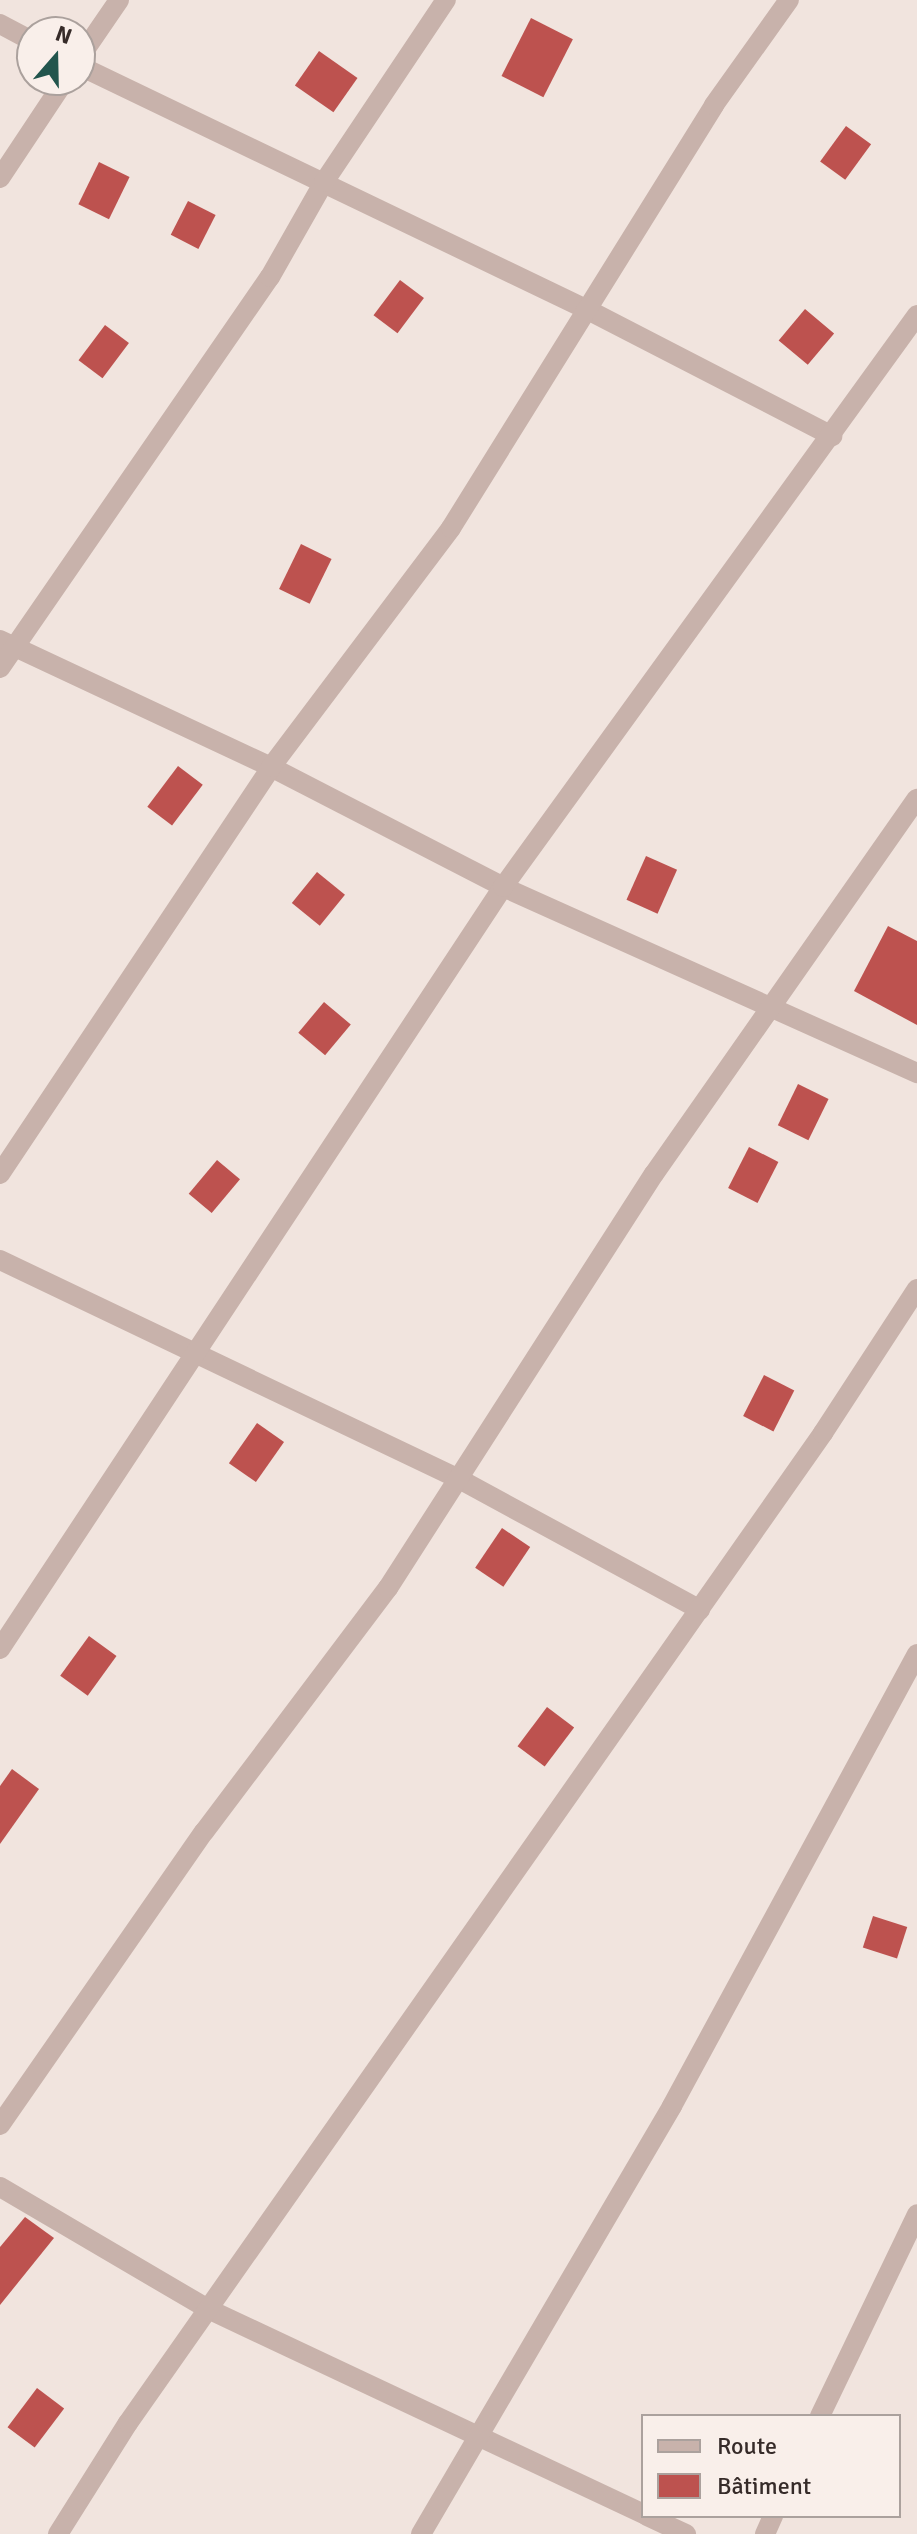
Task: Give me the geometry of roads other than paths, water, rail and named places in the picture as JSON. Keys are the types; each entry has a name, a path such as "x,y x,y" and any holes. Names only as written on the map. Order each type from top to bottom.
{"street":[{"path":"96,34 119,0"},
{"path":"0,668 7,644 270,277 324,182 446,0"},
{"path":"0,1174 271,767 451,528 714,105 789,0"},
{"path":"96,74 588,310 832,436"},
{"path":"0,178 54,96"},
{"path":"0,1649 503,887 917,315"},
{"path":"7,644 271,767 503,887 917,1073"},
{"path":"0,2125 461,1480 654,1174 917,799"},
{"path":"0,1260 461,1480 700,1610"},
{"path":"58,2534 208,2309 700,1610 917,1289"},
{"path":"421,2534 479,2440 754,1959 917,1654"},
{"path":"0,2187 208,2309 479,2440 641,2513"},
{"path":"821,2414 917,2214"},
{"path":"651,2518 686,2534"}]}
